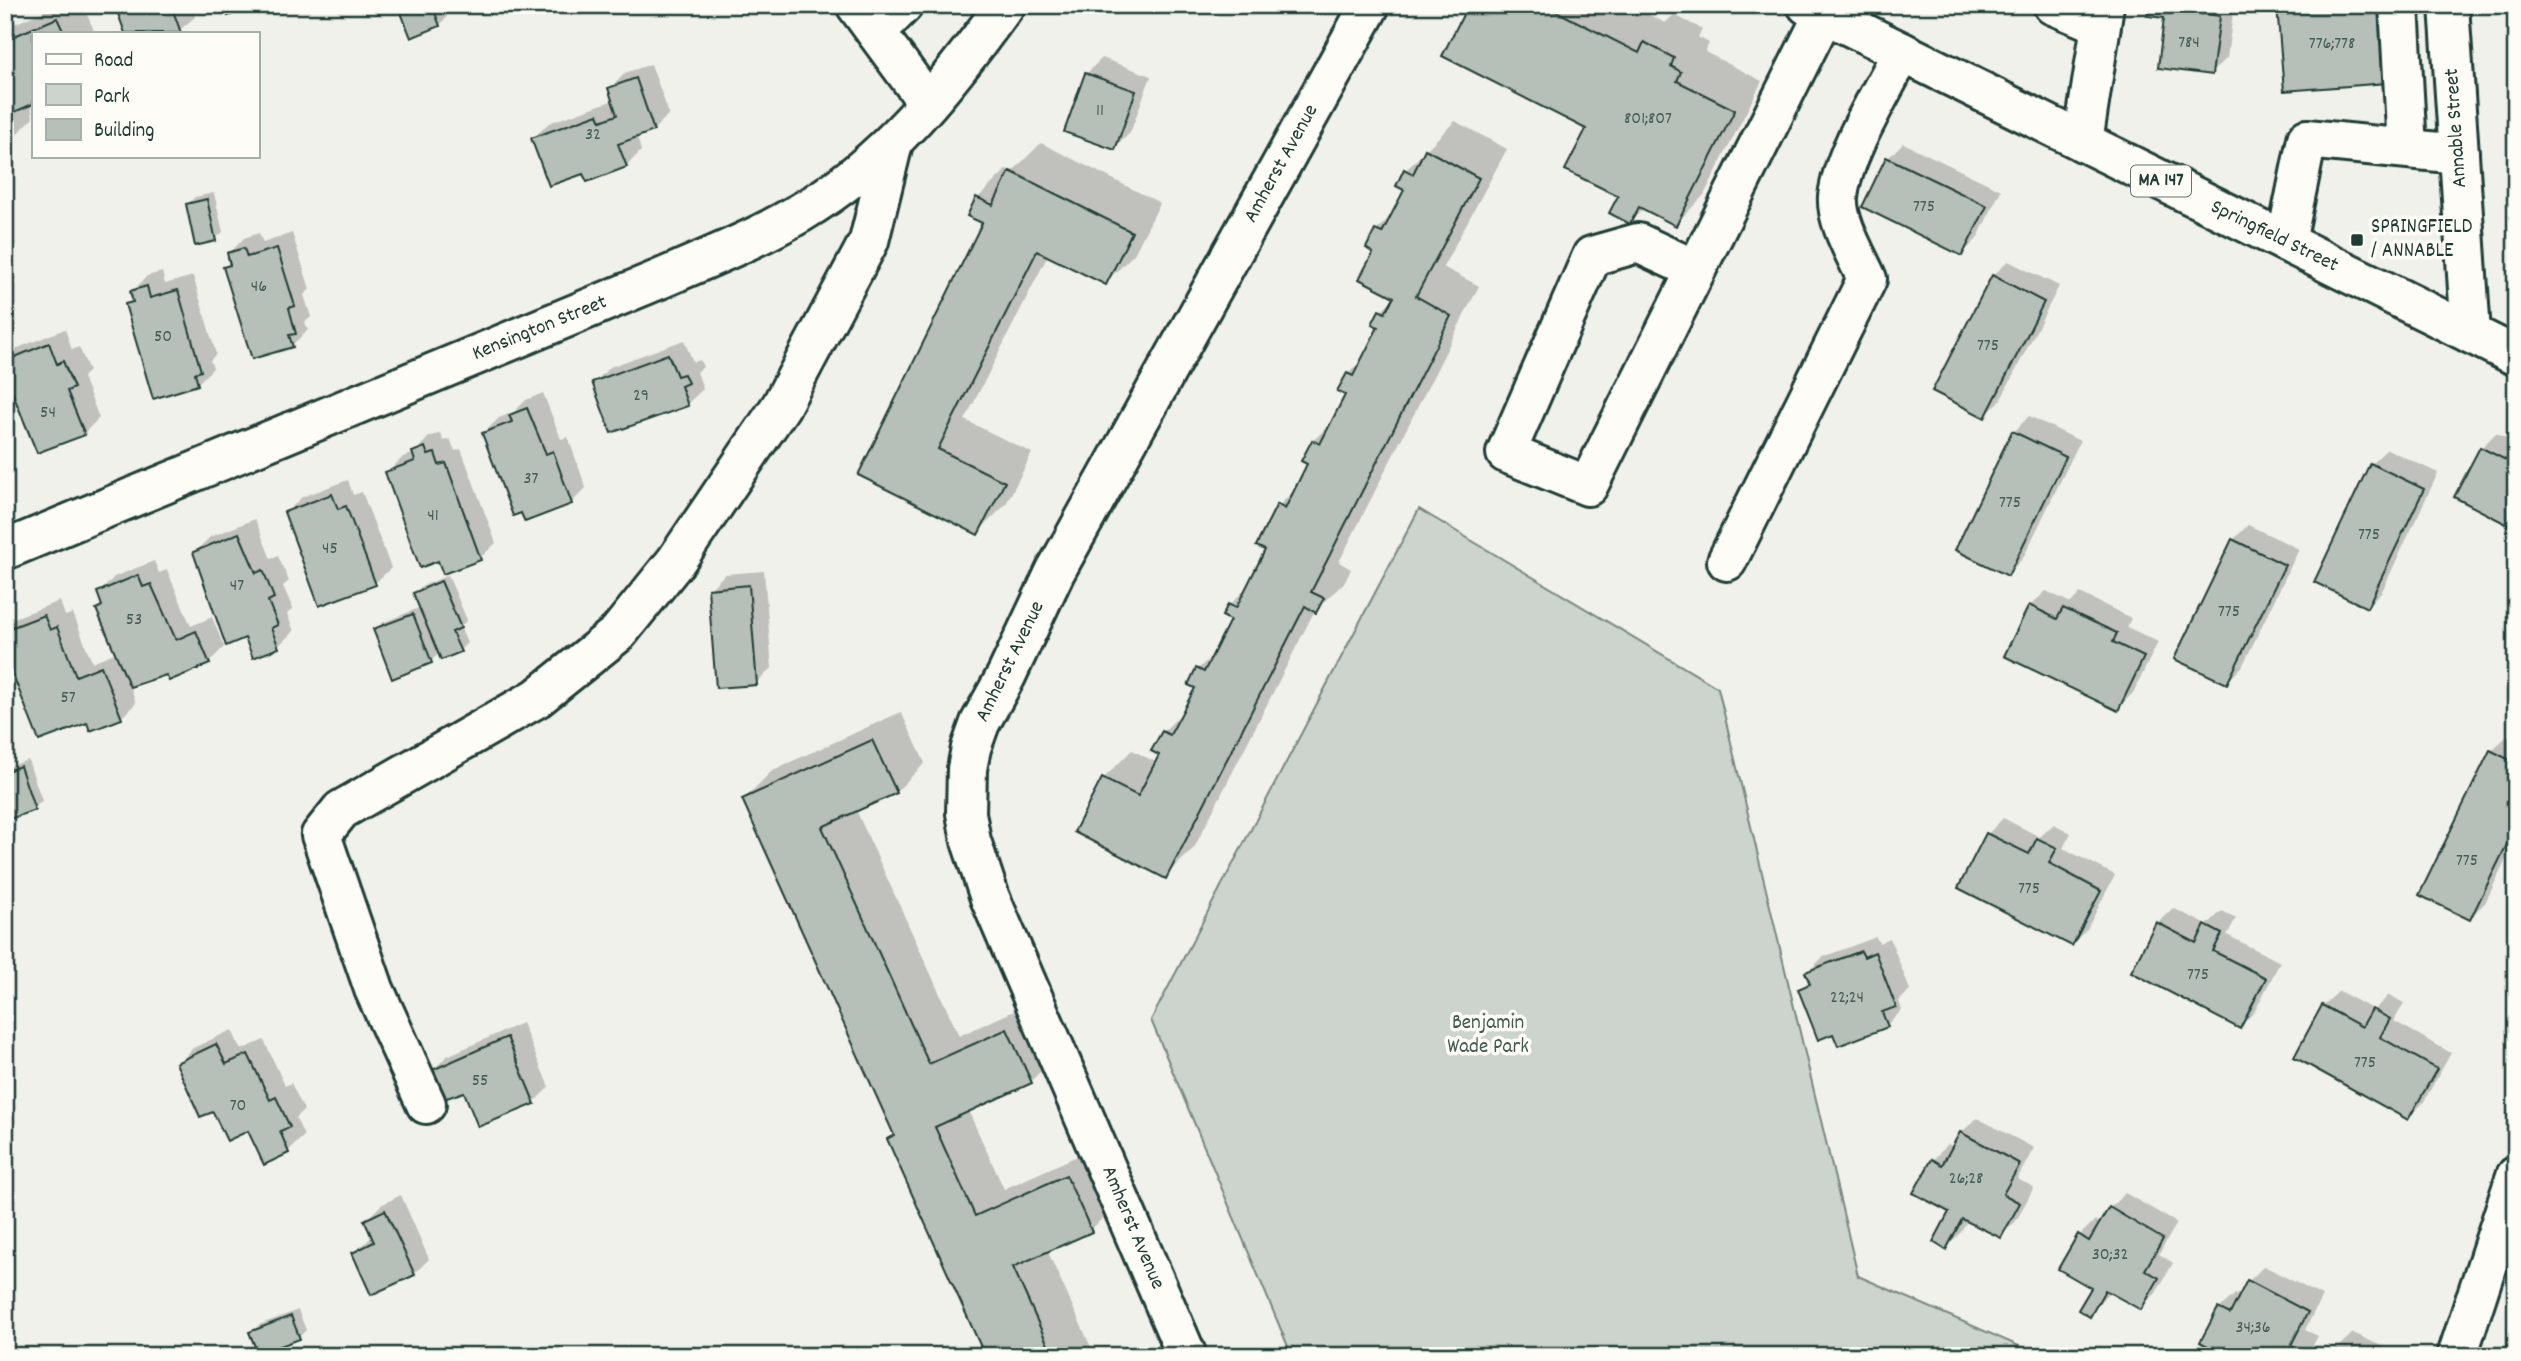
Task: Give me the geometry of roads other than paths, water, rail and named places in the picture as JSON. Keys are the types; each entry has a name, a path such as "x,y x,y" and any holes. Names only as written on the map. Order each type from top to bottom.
{"street":[{"path":"903,5 866,19 928,103"},
{"name":"Kensington Street","path":"5,550 754,238 827,197 876,159 928,103 1005,5"},
{"name":"Amherst Avenue","path":"1187,1356 990,898 971,841 965,791 967,769 980,723 1006,676 1055,572 1370,5"},
{"path":"2053,5 2102,15 2083,142"},
{"path":"2399,5 2407,148"},
{"name":"Annable Street","path":"2449,5 2471,334"},
{"path":"1696,270 1638,243 1592,256 1506,453 1588,486 1696,270 1815,10"},
{"name":"Springfield Street","path":"1815,10 2516,356"},
{"path":"1727,561 1867,279 1844,228 1838,198 1850,155 1902,52"},
{"path":"2286,242 2307,139 2459,154"},
{"path":"426,1104 374,989 321,835 341,810 537,698 618,633 676,561 782,406 869,241 893,143"},
{"path":"2458,1356 2516,1176"}],"place":[{"name":"SPRINGFIELD / ANNABLE","path":"2357,240"}],"park label":[{"name":"Benjamin Wade Park","path":"1488,1036"}]}
